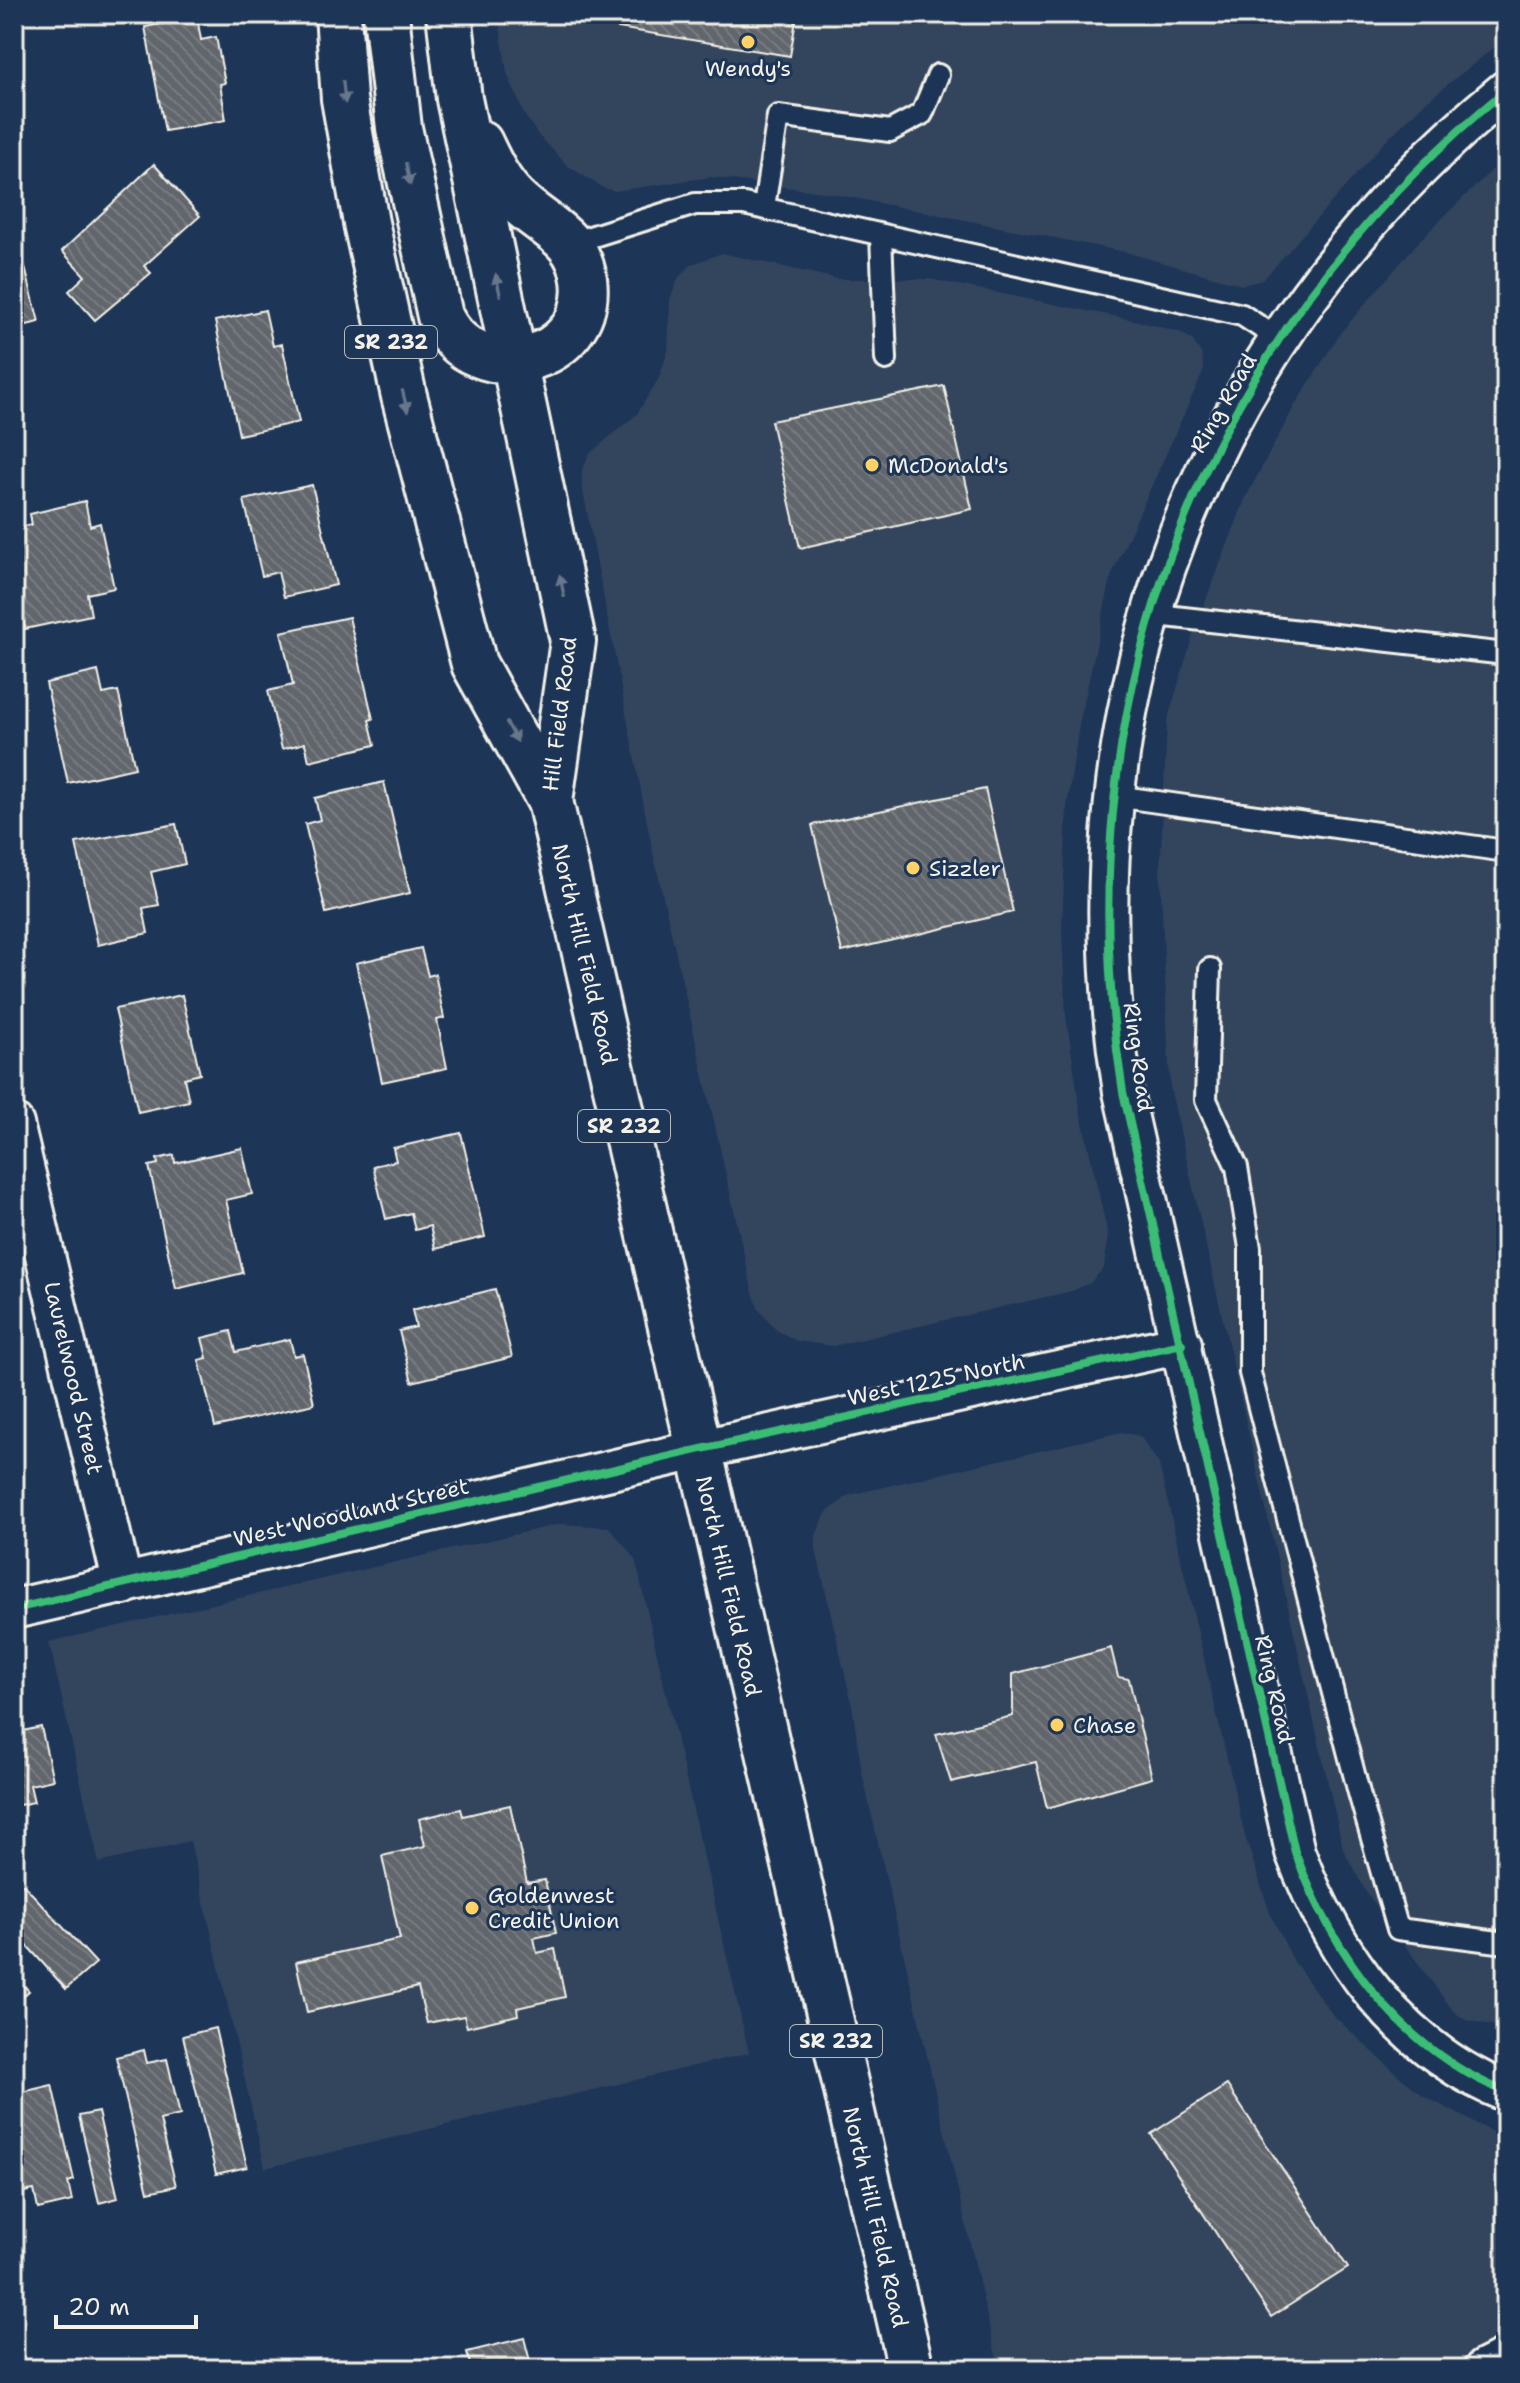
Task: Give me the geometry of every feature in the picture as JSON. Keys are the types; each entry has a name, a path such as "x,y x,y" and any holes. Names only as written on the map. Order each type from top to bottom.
{"main road":[{"name":"Hill Field Road","path":"338,14 344,99 366,223 404,396 474,664 550,801"},
{"path":"386,14 399,128 437,308 446,326 469,350 489,360 514,361 552,349 568,334 578,318 584,281 571,243 511,196 488,160 459,99"},
{"name":"Hill Field Road","path":"449,14 459,99 573,641 550,801"},
{"name":"North Hill Field Road","path":"550,801 911,2369"}],"street":[{"name":"Ring Road","path":"1506,90 1462,126 1358,233 1280,340 1248,391 1193,494 1148,614 1132,688 1115,796 1108,925 1117,1057 1295,1852 1309,1889 1358,1974 1388,2013 1451,2064 1506,2092"},
{"name":"Laurelwood Street","path":"14,1124 123,1585"},
{"name":"West 1225 North","path":"697,1450 1182,1344"},
{"name":"West Woodland Street","path":"14,1609 697,1450"},
{"path":"1484,2369 1506,2358"}],"lane":[{"path":"764,207 778,116 890,131 922,114 938,75"},
{"path":"571,243 695,204 764,207 1242,315 1280,340"},
{"path":"881,235 886,359"},
{"path":"1148,614 1506,654"},
{"path":"1115,796 1506,851"},
{"path":"1210,969 1206,1100 1237,1167 1250,1248 1250,1373 1359,1793 1398,1929 1506,1943"}],"shaded area":[{"path":"498,14 1506,14 1506,38 1421,106 1381,146 1263,280 1242,285 1125,252 829,193 711,177 615,191 603,188 568,166 538,135 524,114 507,73"},
{"path":"1506,156 1506,2028 1465,2020 1453,2011 1366,1892 1343,1849 1170,1087 1160,871 1167,722 1195,628 1246,497 1295,405 1341,332 1421,239"},
{"path":"722,253 838,279 929,279 1138,321 1182,333 1193,341 1202,355 1204,370 1112,574 1079,725 1067,806 1062,930 1066,1015 1080,1109 1108,1235 1104,1268 1090,1283 1072,1291 833,1346 797,1341 776,1330 759,1310 752,1290 652,848 582,486 582,470 589,454 636,415 659,378 668,350 670,299 679,277 692,264"},
{"path":"1121,1432 1140,1436 1159,1464 1245,1836 1270,1913 1293,1960 1332,2014 1398,2075 1424,2096 1506,2139 1506,2335 1458,2361 1434,2369 999,2369 862,1773 852,1705 816,1550 816,1535 826,1513 849,1495"},
{"path":"560,1524 609,1527 635,1558 749,2053 265,2168 190,1841 99,1863 49,1642"}],"building":[{"name":"Wendy's","path":"621,14 797,14 790,56 618,28"},
{"path":"197,17 201,40 216,37 225,83 220,84 226,120 165,131 145,27"},
{"path":"154,164 200,216 144,266 151,273 95,320 69,291 85,276 62,251"},
{"path":"18,240 39,322 14,328 14,241"},
{"path":"265,310 273,346 282,344 299,422 239,435 215,321"},
{"name":"McDonald's","path":"944,386 972,509 800,548 771,421"},
{"path":"312,485 336,585 284,597 278,572 262,576 244,500"},
{"path":"85,501 90,526 100,523 114,588 87,594 91,615 25,629 14,579 14,528 32,525 30,514"},
{"path":"349,617 373,719 369,720 375,745 309,761 305,743 282,749 268,691 293,685 281,632"},
{"path":"98,671 103,694 118,691 135,768 68,783 46,683"},
{"path":"384,782 410,893 326,913 305,824 320,820 315,798"},
{"name":"Sizzler","path":"985,789 1013,912 842,952 812,825"},
{"path":"176,824 185,864 151,872 159,905 143,908 148,933 98,945 76,843"},
{"path":"421,948 428,976 435,974 444,1018 437,1020 447,1068 382,1082 356,963"},
{"path":"182,995 200,1074 184,1078 189,1101 138,1112 115,1009"},
{"path":"461,1133 485,1237 435,1249 430,1226 415,1230 411,1213 386,1219 373,1166 396,1161 393,1148"},
{"path":"242,1148 252,1194 226,1200 243,1273 176,1289 149,1166 158,1164 157,1159 174,1155 175,1163"},
{"path":"495,1289 512,1357 412,1382 399,1331 416,1327 412,1310"},
{"path":"231,1331 236,1352 290,1339 294,1356 303,1354 314,1404 215,1427 199,1360 207,1358 202,1338"},
{"name":"Chase","path":"1111,1648 1118,1677 1129,1679 1152,1778 1047,1808 1036,1762 951,1782 936,1734 1013,1716 1013,1674"},
{"path":"41,1727 53,1780 30,1785 34,1802 14,1806 14,1733"},
{"name":"Goldenwest Credit Union","path":"510,1805 527,1883 545,1880 556,1933 534,1938 537,1953 555,1949 565,1997 517,2008 518,2015 467,2027 464,2016 427,2023 418,1987 307,2012 296,1962 400,1939 382,1856 425,1846 419,1819 461,1809 463,1816"},
{"path":"23,1884 96,1963 66,1989 14,1931 14,1892"},
{"path":"14,1975 29,1991 14,2004"},
{"path":"215,2028 247,2167 216,2174 183,2036"},
{"path":"144,2050 147,2063 167,2059 180,2115 160,2120 176,2186 148,2192 116,2057"},
{"path":"52,2085 74,2180 68,2182 72,2201 38,2209 34,2190 14,2194 14,2094"},
{"path":"1227,2085 1348,2268 1271,2317 1151,2134"},
{"path":"98,2112 118,2198 99,2203 79,2116"},
{"path":"524,2338 532,2369 471,2369 467,2352"}],"cycle path":[{"path":"1506,90 1400,188 1309,296 1235,413 1177,538 1136,669 1114,806 1109,947 1123,1092 1295,1852 1330,1927 1375,1995 1403,2025 1434,2051 1468,2074 1506,2092"},
{"path":"14,1609 697,1450 1182,1344"}],"place":[{"name":"Wendy's","path":"748,42"},
{"name":"McDonald's","path":"872,465"},
{"name":"Sizzler","path":"913,868"},
{"name":"Chase","path":"1057,1725"},
{"name":"Goldenwest Credit Union","path":"472,1908"}]}
